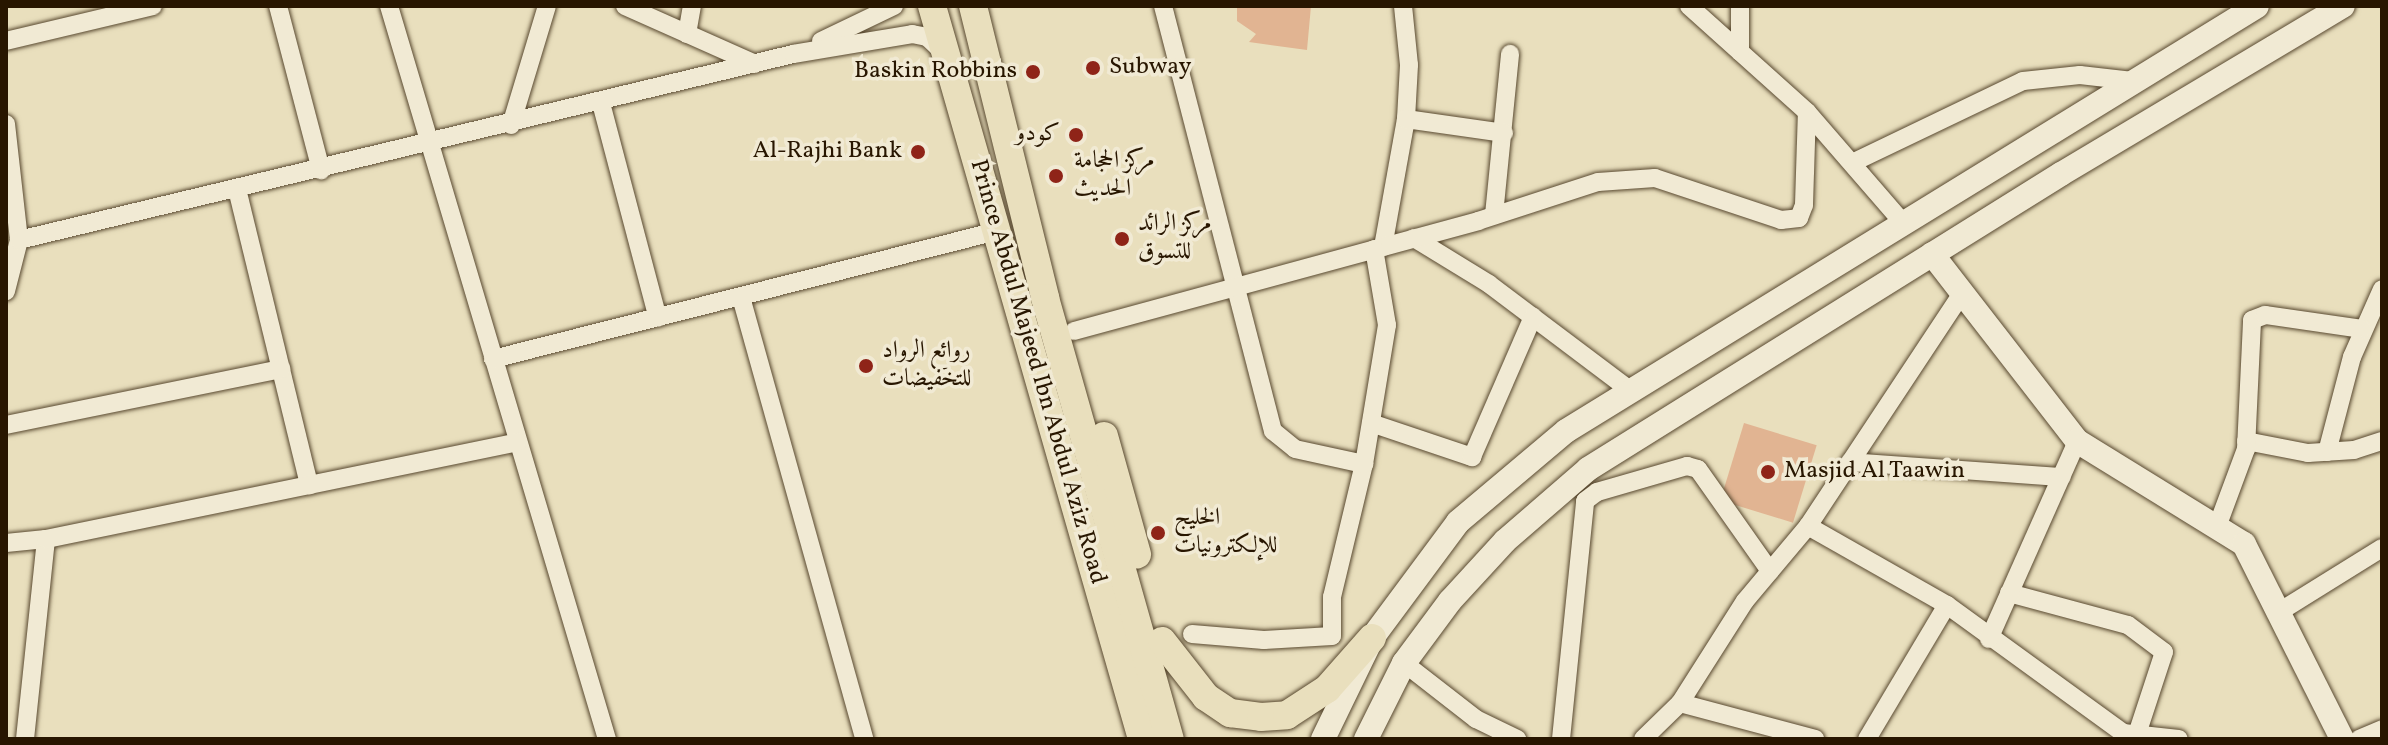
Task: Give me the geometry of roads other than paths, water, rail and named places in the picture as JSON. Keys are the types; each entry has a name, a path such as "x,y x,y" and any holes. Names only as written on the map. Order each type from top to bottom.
{"main road":[{"name":"Prince Abdul Majeed Ibn Abdul Aziz Road","path":"932,6 997,231 1134,737"},
{"name":"Prince Abdul Majeed Ibn Abdul Aziz Road","path":"973,6 1045,298 1170,739"},
{"path":"1162,641 1206,697 1230,713 1261,717 1287,715 1327,689 1372,638 1458,522 1566,431 2257,6"},
{"path":"1366,739 1404,663 1505,541 1588,469 1932,254 2343,6"},
{"path":"1025,212 1059,279 1190,739"},
{"path":"1932,254 2077,441 2244,544 2342,739"},
{"path":"1323,739 1344,686 1372,638"}],"street":[{"path":"6,41 153,6"},
{"path":"278,6 321,170"},
{"path":"389,6 428,146 607,739"},
{"path":"511,125 547,6"},
{"path":"625,6 755,64"},
{"path":"687,34 692,6"},
{"path":"793,54 894,6"},
{"path":"1163,6 1273,431 1295,449 1364,464"},
{"path":"1192,634 1264,640 1332,636 1332,597 1364,464 1387,325 1379,248 1406,119 1409,65 1403,6"},
{"path":"1689,6 1807,112 1854,162 1903,223"},
{"path":"1740,6 1740,52"},
{"path":"19,240 428,146 793,54 912,34 927,37 946,55"},
{"path":"1494,215 1510,54"},
{"path":"1854,162 2023,81 2080,75 2133,81"},
{"path":"601,103 658,318"},
{"path":"1074,331 1379,248 1598,182 1655,178 1781,220 1799,218 1804,205 1807,112"},
{"path":"1406,119 1504,133"},
{"path":"6,124 19,240 6,291"},
{"path":"237,189 309,485"},
{"path":"493,359 997,231"},
{"path":"1414,238 1533,317 1631,391"},
{"path":"2327,452 2362,329 2382,289"},
{"path":"1643,739 1680,703 1770,571 1808,526 1961,295"},
{"path":"741,297 864,739"},
{"path":"2217,527 2240,475 2246,441 2252,320 2265,315 2362,329"},
{"path":"1371,423 1472,457 1533,317"},
{"path":"6,425 281,369"},
{"path":"1989,639 2077,441"},
{"path":"2246,441 2327,452 2382,441"},
{"path":"6,543 46,539 517,442"},
{"path":"1850,462 2061,477"},
{"path":"1561,739 1585,501 1597,492 1687,466 1698,469 1770,571"},
{"path":"1808,526 1947,605 1989,639 2127,735 2179,739"},
{"path":"25,739 46,539"},
{"path":"2279,612 2382,548"},
{"path":"2009,593 2128,625 2164,652 2127,735"},
{"path":"1867,739 1947,605"},
{"path":"1404,663 1476,719 1517,739"},
{"path":"1680,703 1808,738"},
{"path":"2359,739 2382,729"}],"place":[{"name":"Subway","path":"1093,68"},
{"name":"Baskin Robbins","path":"1033,72"},
{"name":"كودو","path":"1076,135"},
{"name":"Al-Rajhi Bank","path":"918,152"},
{"name":"مركز الحجامة الحديث","path":"1056,176"},
{"name":"مركز الرائد للتسوق","path":"1122,239"},
{"name":"روائع الرواد للتخفيضات","path":"866,366"},
{"name":"Masjid Al Taawin","path":"1768,472"},
{"name":"الخليج للإلكترونيات","path":"1158,533"}]}
